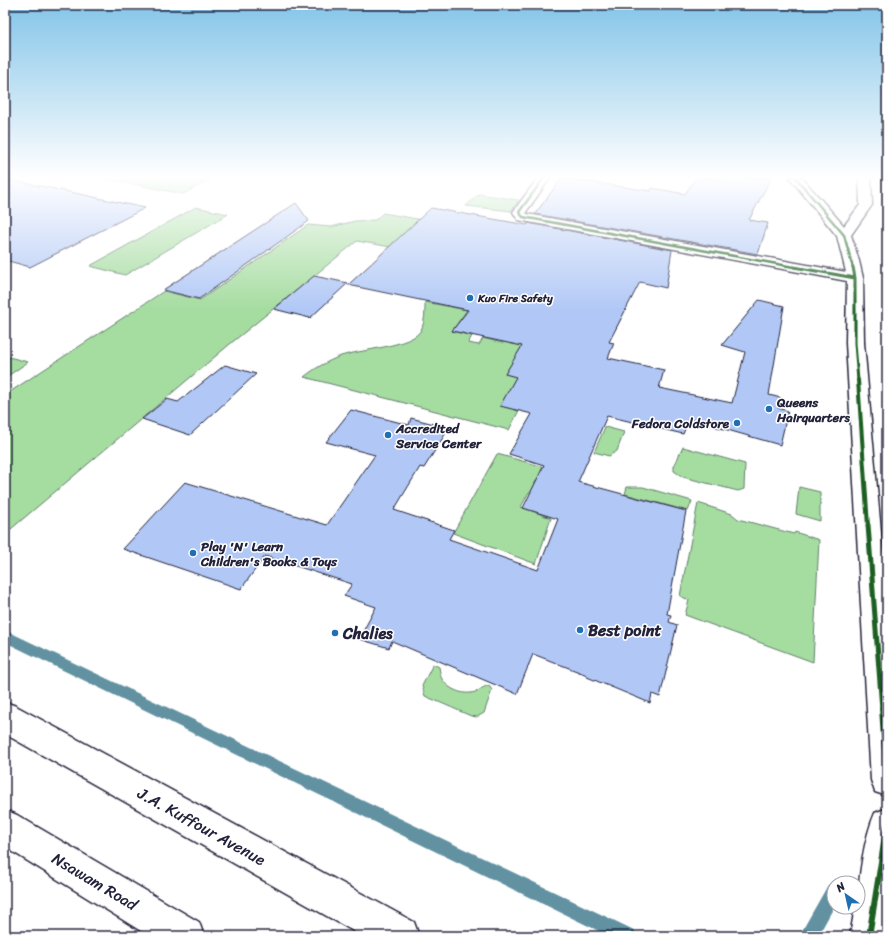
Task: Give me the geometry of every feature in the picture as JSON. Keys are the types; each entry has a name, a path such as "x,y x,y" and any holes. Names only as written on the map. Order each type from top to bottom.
{"main road":[{"path":"555,222 855,278"},
{"path":"834,222 844,234 852,260 855,278 855,344 887,780"},
{"path":"844,234 853,222"},
{"name":"J.A. Kuffour Avenue","path":"5,717 400,936"},
{"path":"869,936 887,825"},
{"name":"Nsawam Road","path":"5,827 185,936"}],"green space":[{"path":"169,222 215,222 125,275 90,266"},
{"path":"351,222 422,222 402,249 357,241 230,344 11,529 5,527 5,395 164,291 200,300 308,225 331,227"},
{"path":"547,276 583,284 509,430 304,377 322,365 341,356 385,347 408,340 421,330 425,313 425,302 467,310 452,331 472,336 468,343 479,345 483,338 503,343"},
{"path":"5,356 28,362 5,378"},
{"path":"605,427 624,432 617,451 609,456 594,452"},
{"path":"683,447 745,464 744,489 738,491 683,477 674,471 674,466"},
{"path":"497,454 566,473 554,500 529,492 521,507 551,518 536,564 453,533"},
{"path":"627,487 643,487 692,501 688,511 625,494"},
{"path":"799,487 820,492 820,521 796,514"},
{"path":"698,503 732,514 738,519 794,534 795,532 819,540 813,662 685,615 689,600 680,596"},
{"path":"433,664 439,667 442,679 445,683 456,691 470,693 489,686 492,690 484,713 477,717 471,716 425,696 422,686"}],"building":[{"path":"5,222 118,222 30,267 5,260"},
{"path":"267,222 308,222 199,299 163,290"},
{"path":"416,222 510,222 527,225 528,223 672,250 666,288 640,282 609,342 614,343 608,358 664,370 659,388 732,403 745,352 722,345 759,300 784,306 769,395 781,398 778,408 788,411 780,445 689,419 683,434 607,416 578,482 686,511 667,614 671,615 669,622 677,625 660,697 652,694 650,703 587,677 587,675 533,654 517,694 392,641 389,648 359,639 376,607 344,596 352,584 265,556 241,589 123,549 185,482 327,525 375,455 326,442 351,410 409,425 411,418 449,428 424,468 420,467 394,510 454,530 449,539 538,570 558,519 523,508 544,465 509,454 532,414 500,406 516,377 505,374 522,346 452,331 468,310 348,285"},
{"path":"579,222 768,223 758,254"},
{"path":"314,276 348,283 310,318 274,309"},
{"path":"225,365 256,374 190,435 142,419 167,399 178,402"}],"waterway":[{"path":"5,636 628,936"},
{"path":"808,936 826,905"}],"cycle path":[{"path":"550,222 855,278"},
{"path":"833,222 844,235 852,261 855,278 855,343 887,780"},
{"path":"869,936 887,825"}],"place":[{"name":"Kuo Fire Safety","path":"470,298"},
{"name":"Queens Hairquarters","path":"769,409"},
{"name":"Fedora Coldstore","path":"737,423"},
{"name":"Accredited Service Center","path":"388,435"},
{"name":"Play 'N' Learn Children's Books & Toys","path":"193,553"},
{"name":"Best point","path":"580,630"},
{"name":"Chalies","path":"335,633"}]}
